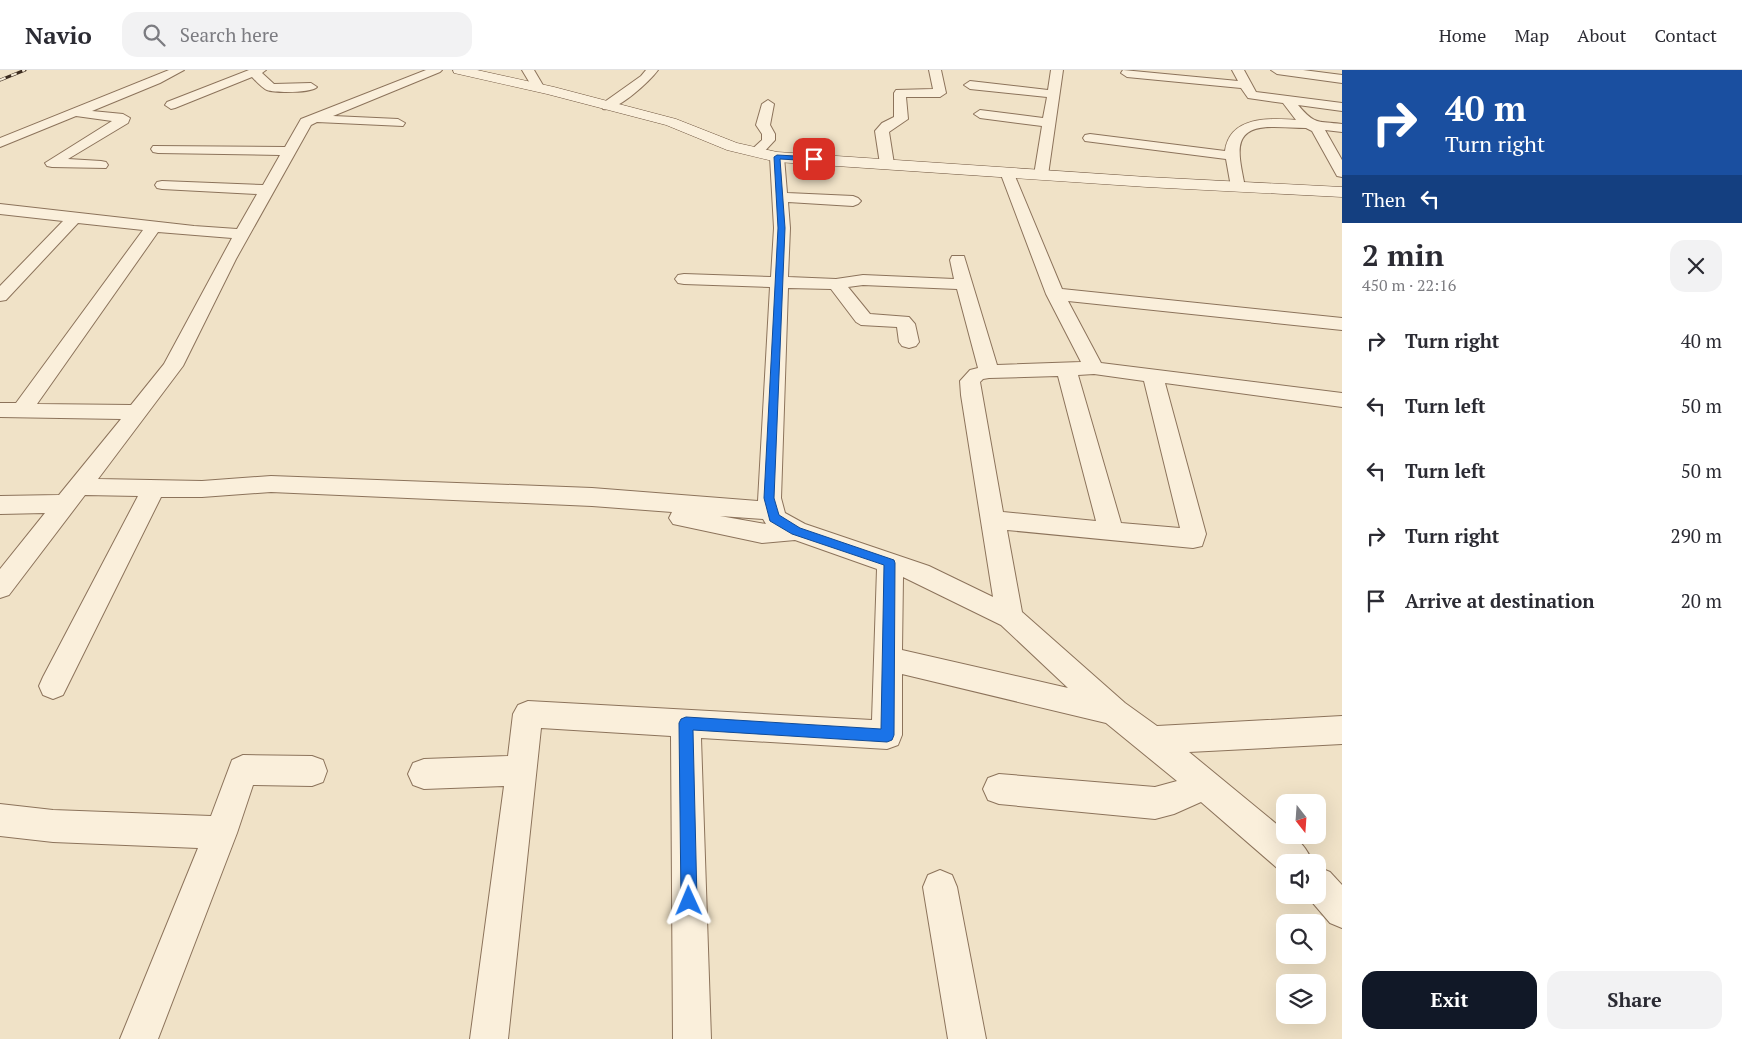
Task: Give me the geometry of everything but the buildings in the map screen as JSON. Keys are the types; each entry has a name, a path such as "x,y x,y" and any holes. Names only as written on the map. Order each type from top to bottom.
{"street":[{"path":"0,143 34,127 77,113 178,70"},
{"path":"0,588 173,366 242,234 306,122 436,70"},
{"path":"459,70 476,72 538,87 671,122 732,147 766,154 1041,175 1342,192"},
{"path":"528,70 538,87"},
{"path":"608,106 645,79 652,70"},
{"path":"887,164 882,131 887,126 901,119 900,93 940,93 935,70"},
{"path":"1041,175 1057,70"},
{"path":"1238,70 1243,75 1245,85 1252,95 1342,107"},
{"path":"1277,70 1342,79"},
{"path":"171,105 257,71 270,87 311,87"},
{"path":"1126,73 1186,75 1245,85"},
{"path":"970,85 1053,94"},
{"path":"1287,100 1310,124 1342,173"},
{"path":"768,104 763,125 769,132 770,137 766,154 780,198 782,228 769,498 774,518 796,531 920,573 1010,617 1115,712 1152,740 1287,854"},
{"path":"77,113 123,118 123,120 52,162 101,165"},
{"path":"980,114 1049,123"},
{"path":"315,119 398,123"},
{"path":"1238,187 1232,148 1239,131 1244,127 1263,124 1310,124 1342,128"},
{"path":"1090,138 1233,156"},
{"path":"158,149 290,150"},
{"path":"1008,172 1055,294 1094,368"},
{"path":"162,185 267,190"},
{"path":"780,198 853,201"},
{"path":"2,211 75,217 194,231 242,234"},
{"path":"0,296 75,217"},
{"path":"22,410 154,226"},
{"path":"958,260 989,372"},
{"path":"684,279 836,284 863,280 957,284"},
{"path":"836,284 863,318 868,321 902,321 906,324 908,342"},
{"path":"1055,294 1342,324"},
{"path":"1010,617 970,381 977,374 1094,368 1342,400"},
{"path":"1066,369 1111,532"},
{"path":"993,520 1176,539 1193,539 1194,534 1153,376"},
{"path":"0,410 137,412"},
{"path":"0,506 73,495 154,488 202,489 272,484 513,493 701,504 772,511"},
{"path":"54,686 154,488"},
{"path":"202,489 268,498 628,512 705,520 762,534 796,531"},
{"path":"490,1039 528,714 887,735 890,563"},
{"path":"888,660 1115,712"},
{"path":"686,723 692,1039"},
{"path":"1152,740 1342,730"},
{"path":"139,1039 221,834 244,770 312,771"},
{"path":"424,774 521,770"},
{"path":"999,789 1155,804 1205,785"},
{"path":"0,820 53,826 221,834"},
{"path":"940,886 967,1039"},
{"path":"1326,893 1342,911"}],"railway":[{"path":"0,80 25,70"}],"route":[{"path":"689,901 686,723 887,735 890,563 796,531 774,518 769,498 782,228 777,157 814,159"}]}
